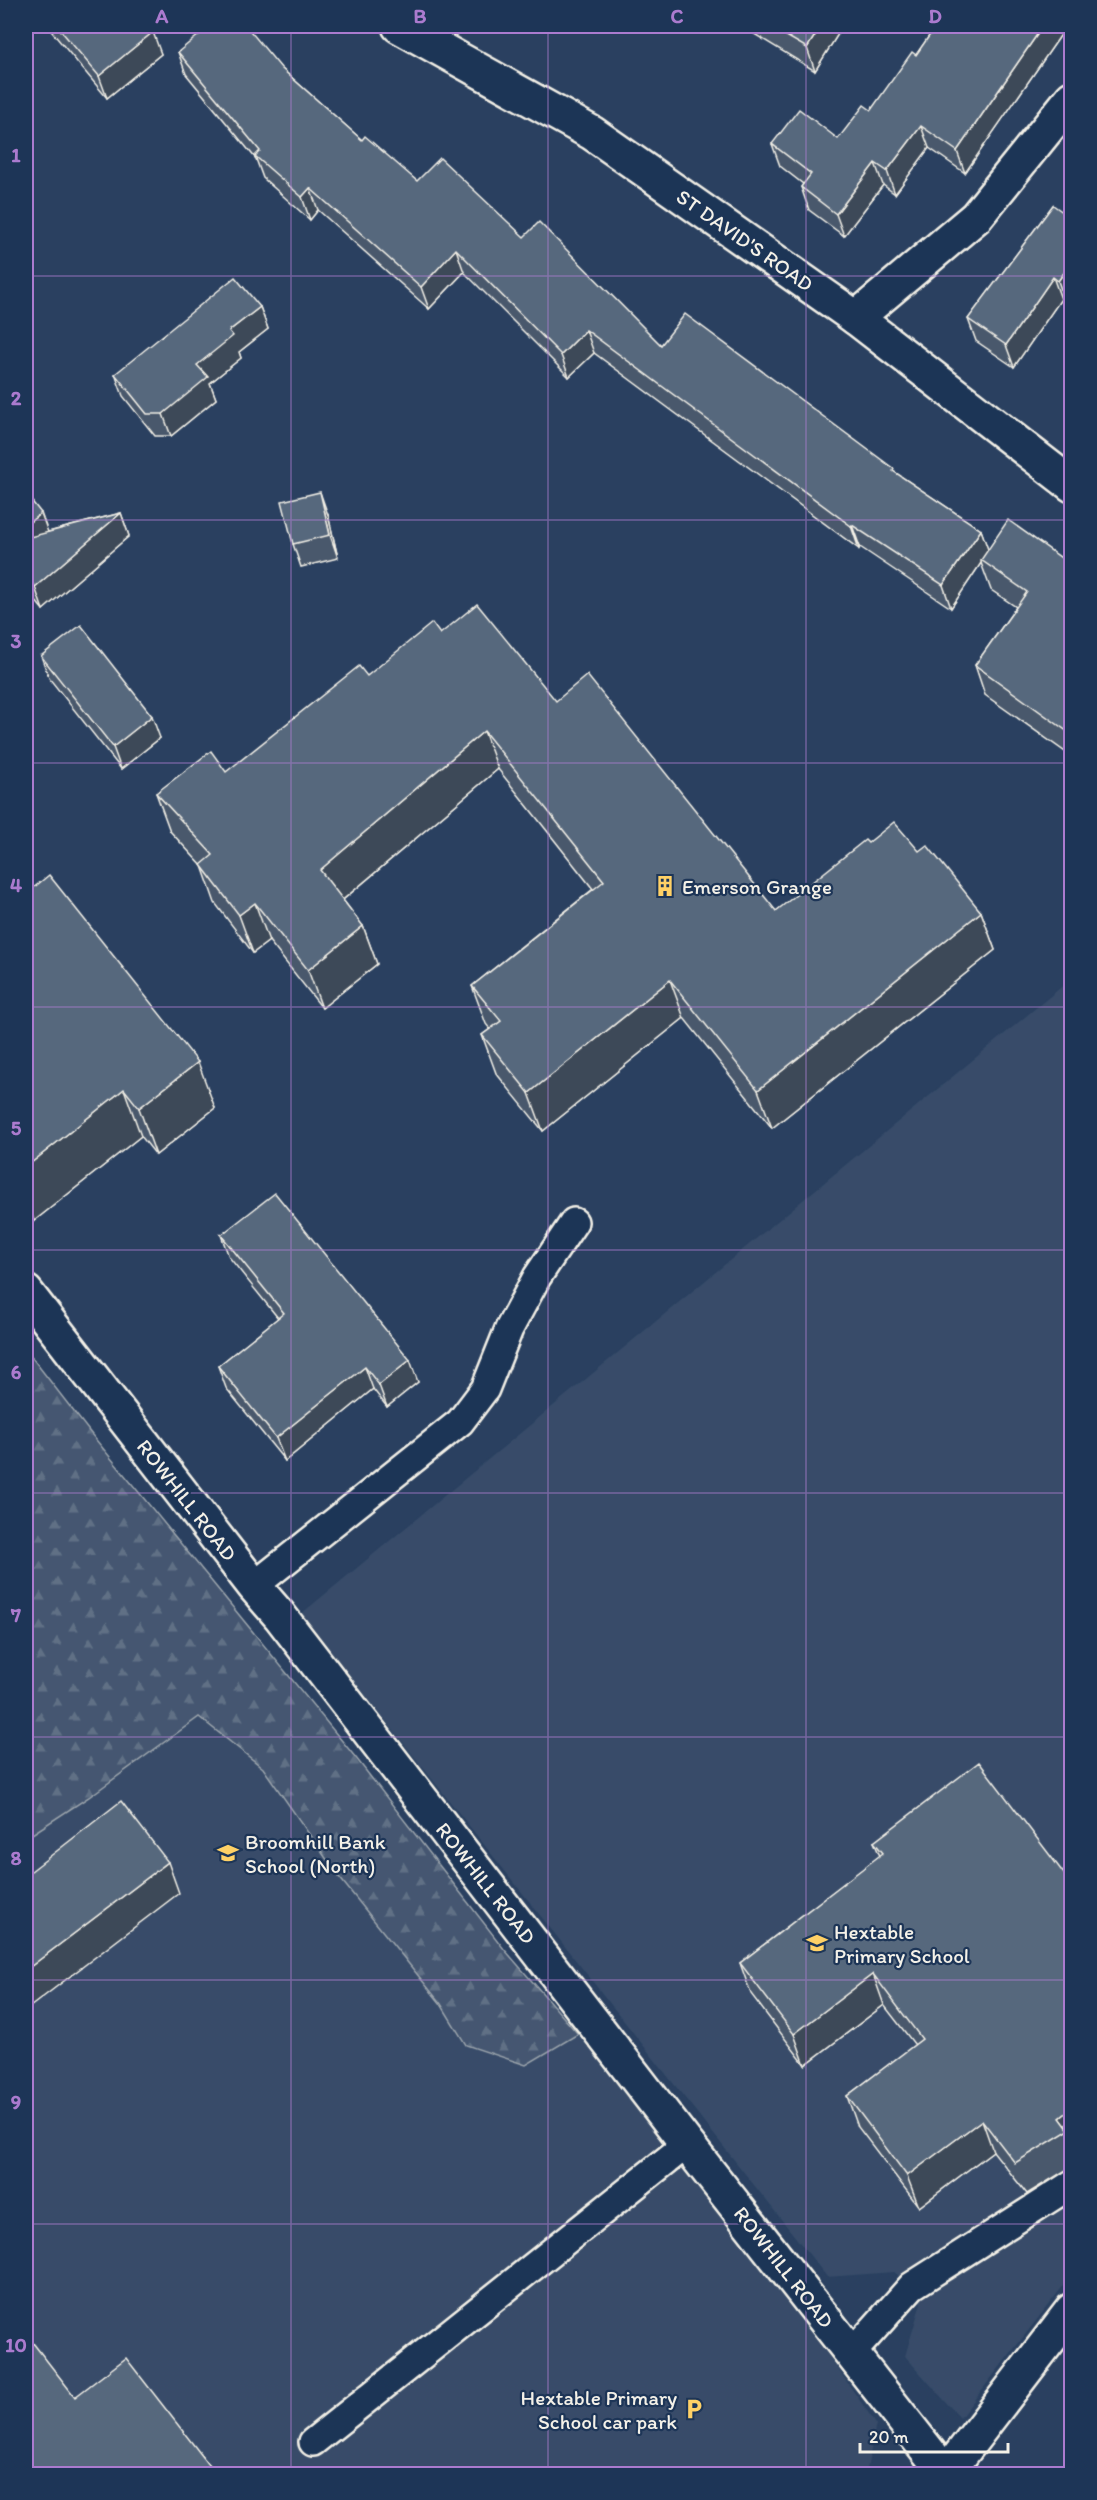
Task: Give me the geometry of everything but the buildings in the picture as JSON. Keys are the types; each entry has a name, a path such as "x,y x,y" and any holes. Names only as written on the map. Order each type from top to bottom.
{"street":[{"name":"ST DAVID'S ROAD","path":"399,26 592,133 856,318 1071,485"},
{"path":"856,318 976,217 1071,98"},
{"name":"ROWHILL ROAD","path":"26,1292 946,2474"},
{"path":"946,2474 1071,2310"}],"lane":[{"path":"254,1586 460,1422 485,1389 514,1318 537,1277 574,1222"},
{"path":"313,2442 687,2144"},
{"path":"852,2353 912,2286 1071,2184"}],"shaded area":[{"name":"Hextable Primary School","path":"1071,979 1071,2276 960,2418 905,2356 921,2303 912,2286 894,2272 827,2277 301,1614"},
{"name":"Broomhill Bank School (North)","path":"26,1350 92,1435 356,1758 504,1949 578,2034 827,2353 876,2424 866,2474 26,2474"}],"green space":[{"path":"26,1350 92,1435 356,1758 504,1949 578,2034 526,2065 466,2045 441,2004 339,1877 263,1768 199,1717 89,1797 26,1838"}],"place":[{"name":"Emerson Grange","path":"665,886"},
{"name":"Broomhill Bank School (North)","path":"228,1853"},
{"name":"Hextable Primary School","path":"817,1943"},
{"name":"Hextable Primary School car park","path":"694,2409"}]}
